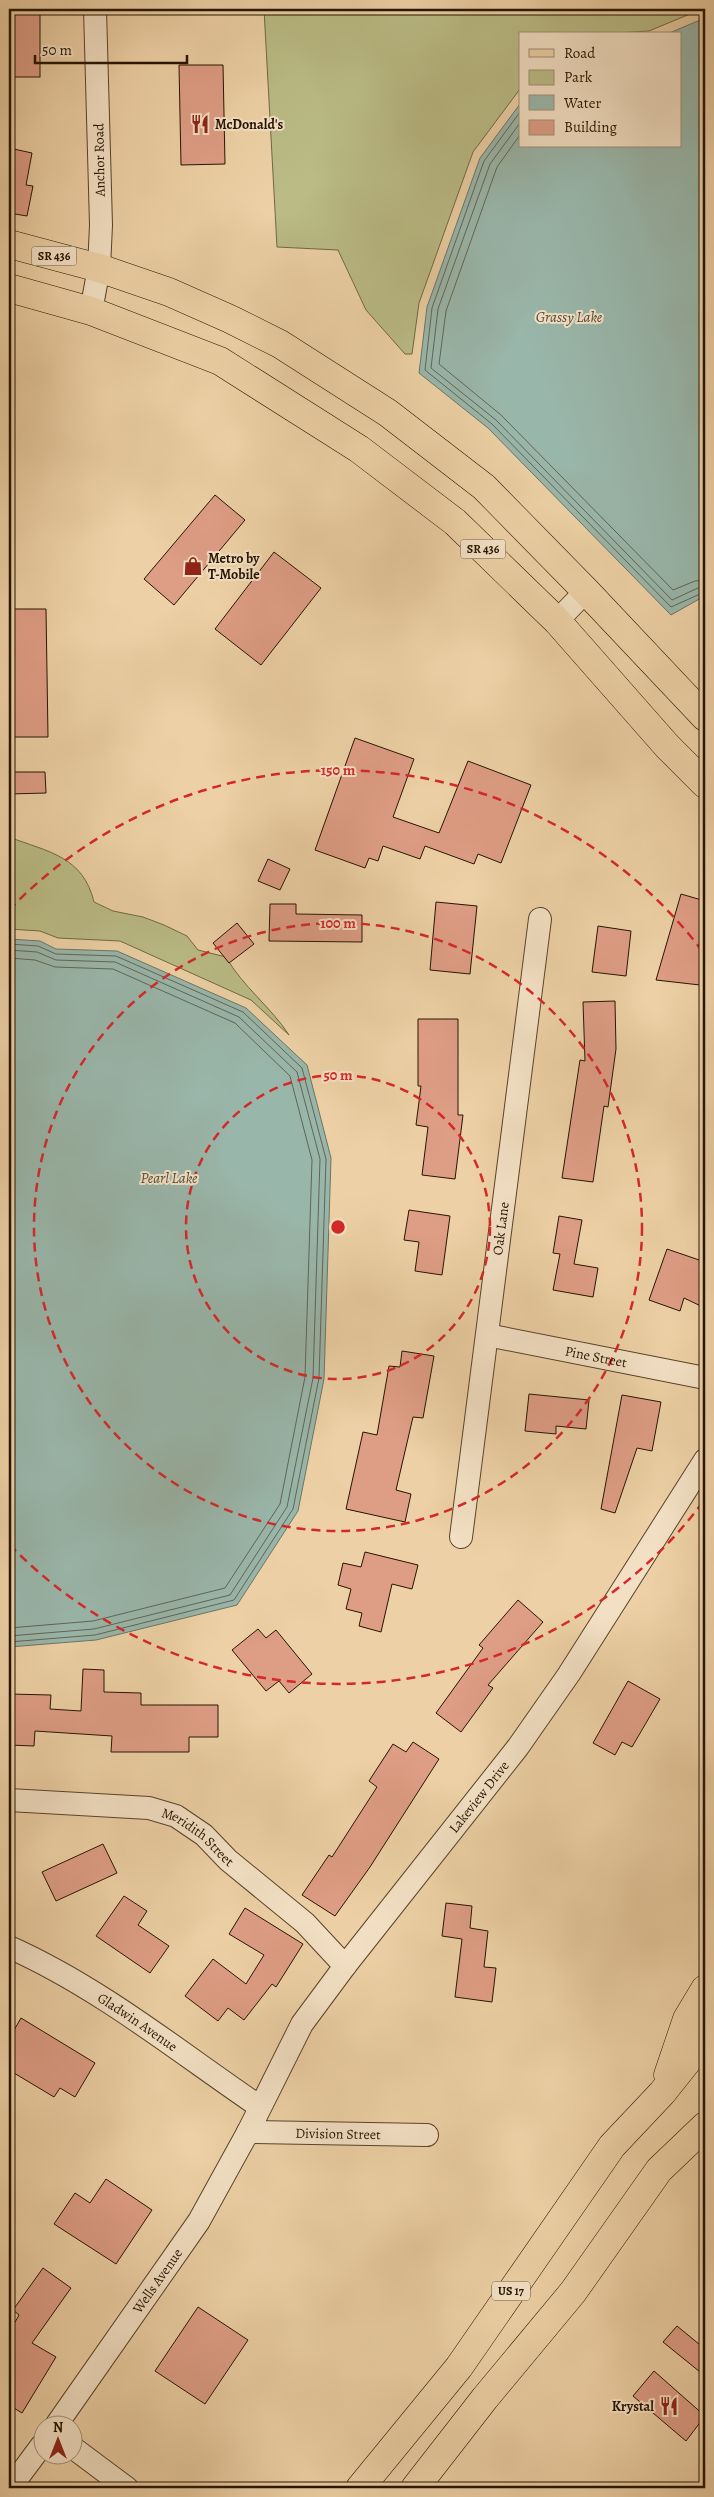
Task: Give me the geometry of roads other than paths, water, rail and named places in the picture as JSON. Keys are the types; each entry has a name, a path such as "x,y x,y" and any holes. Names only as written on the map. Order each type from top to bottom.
{"main road":[{"name":"SR 436","path":"9,244 99,268 169,292 230,319 280,344 388,413 484,487 705,717"},
{"name":"SR 436","path":"9,288 91,310 220,361 359,449 455,522 557,621 668,746 705,784"},
{"path":"662,2093 687,2019 705,1989"},
{"name":"US 17","path":"360,2488 459,2366 612,2146 662,2093 705,2038"},
{"path":"685,2147 705,2117"},
{"path":"415,2488 485,2398 573,2292 659,2170 705,2126"}],"street":[{"name":"Anchor Road","path":"91,310 99,268 101,224 95,9"},
{"path":"557,621 586,591"},
{"name":"Oak Lane","path":"461,1537 540,919"},
{"name":"Pine Street","path":"487,1335 705,1378"},
{"name":"Lakeview Drive","path":"248,2132 302,2024 345,1966 518,1747 569,1674 705,1460"},
{"name":"Meridith Street","path":"9,1800 148,1808 176,1816 204,1835 228,1860 305,1923 345,1966"},
{"name":"Gladwin Avenue","path":"9,1947 44,1963 111,2004 260,2107"},
{"name":"Division Street","path":"248,2132 427,2135"},
{"name":"Wells Avenue","path":"65,2414 199,2221 248,2132"},
{"path":"82,2454 127,2488"},
{"path":"10,2488 32,2458"}],"water":[{"name":"Grassy Lake","path":"705,18 705,599 701,598 671,615 488,428 419,373 427,307 480,158 519,105 519,148 682,148 682,32 672,32"},
{"name":"Pearl Lake","path":"9,939 40,941 56,949 117,951 246,1008 307,1065 331,1158 324,1379 298,1511 237,1605 96,1640 9,1647"}],"place":[{"name":"McDonald's","path":"200,124"},
{"name":"Metro by T-Mobile","path":"193,566"},
{"name":"Krystal","path":"669,2406"}]}
